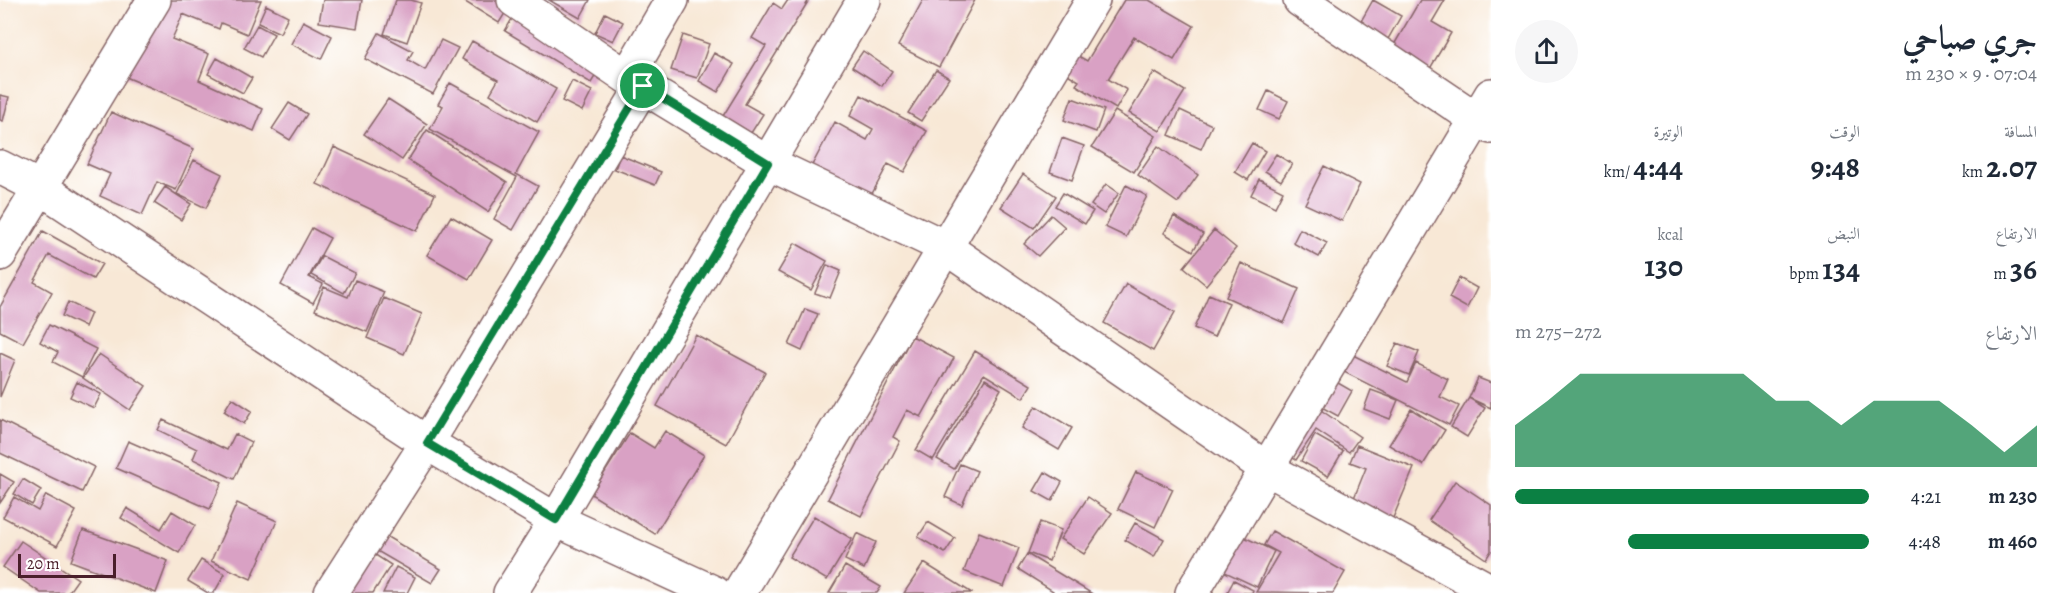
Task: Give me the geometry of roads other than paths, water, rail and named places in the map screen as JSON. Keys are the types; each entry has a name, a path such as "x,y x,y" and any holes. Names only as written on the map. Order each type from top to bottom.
{"street":[{"path":"0,254 154,0"},
{"path":"514,0 635,82 768,163 945,248 1266,468 1491,591"},
{"path":"331,593 427,443 635,82 672,0"},
{"path":"510,593 556,520 864,0"},
{"path":"739,593 1093,0"},
{"path":"1192,593 1266,468 1486,114 1300,0"},
{"path":"0,167 41,188 427,443 556,520 715,593"}]}
